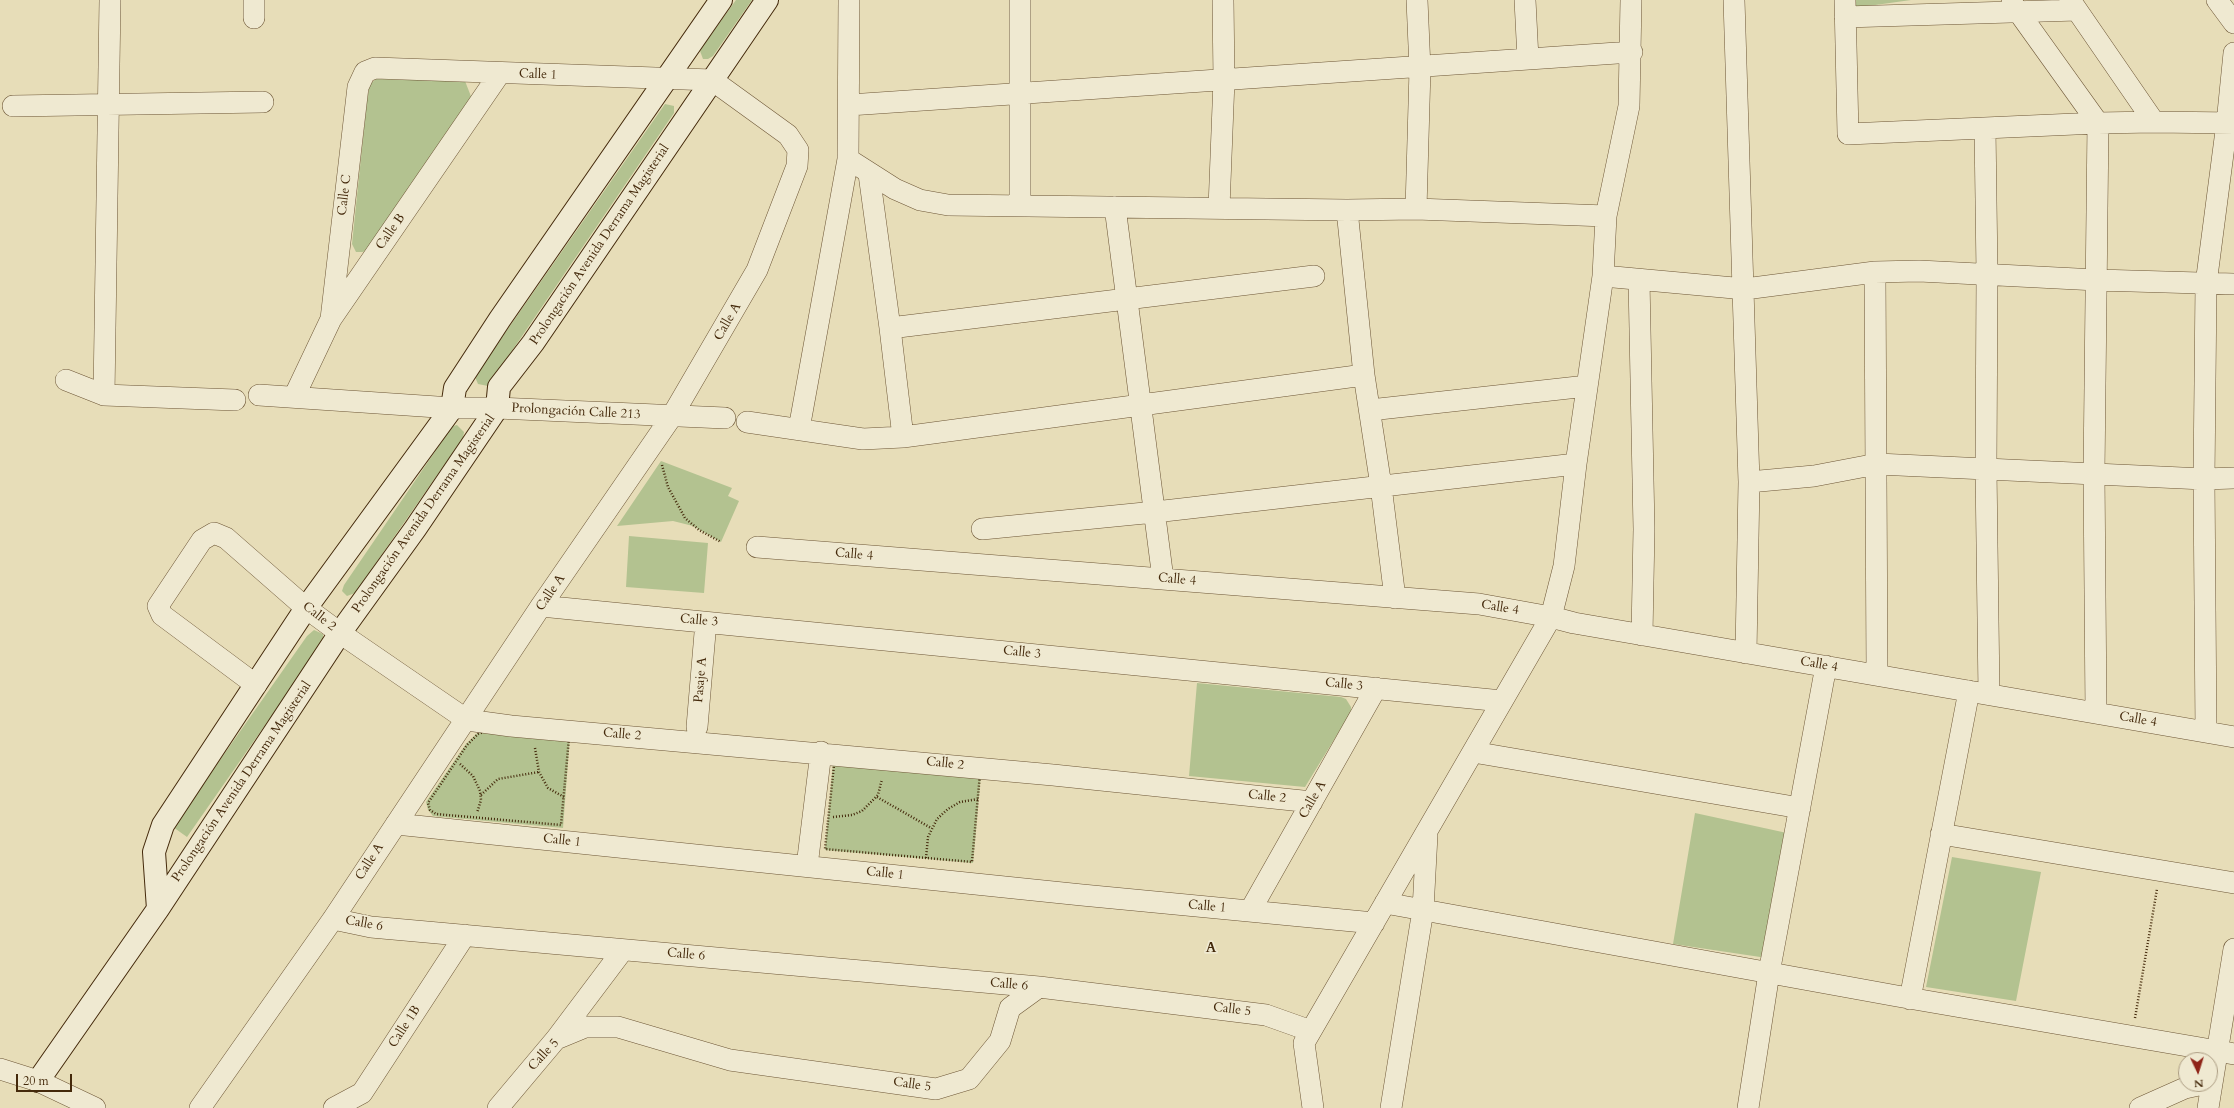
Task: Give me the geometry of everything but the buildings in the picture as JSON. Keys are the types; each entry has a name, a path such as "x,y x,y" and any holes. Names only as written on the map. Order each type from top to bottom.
{"street":[{"path":"104,395 110,0"},
{"name":"Prolongación Avenida Derrama Magisterial","path":"158,909 154,852 163,824 306,608 452,408 455,388 496,325 668,80 721,0"},
{"name":"Prolongación Avenida Derrama Magisterial","path":"38,1081 158,909 340,634 415,529 497,408 499,387 533,343 767,0"},
{"path":"798,429 848,159 849,0"},
{"path":"1020,0 1020,205"},
{"path":"1219,208 1224,80 1224,0"},
{"path":"1416,209 1420,66 1417,0"},
{"path":"1525,0 1528,59"},
{"path":"1313,1108 1304,1043 1551,617 1564,566 1576,464 1603,276 1606,216 1629,106 1632,52 1631,0"},
{"path":"1734,0 1745,289 1749,482 1746,653"},
{"path":"2217,0 2234,24"},
{"path":"2154,122 2074,5 1845,9 1848,134 2098,123 2231,123"},
{"path":"2015,6 2098,123 2094,473 2096,713"},
{"path":"849,105 1632,52"},
{"path":"2206,732 2204,479 2206,284 2231,123 2234,53"},
{"name":"Calle 1","path":"365,72 375,68 668,80 712,80"},
{"name":"Calle C","path":"330,319 358,87 365,72"},
{"name":"Calle B","path":"294,397 330,319 500,73"},
{"name":"Calle A","path":"200,1108 333,918 467,720 541,606 672,416 757,270 797,166 798,150 788,135 712,80"},
{"path":"13,106 263,102"},
{"path":"1910,998 1941,834 1979,692 1986,469 1987,273 1985,128"},
{"path":"848,159 869,174 895,189 920,200 948,205 1347,210 1416,209 1606,216"},
{"path":"869,174 903,437"},
{"path":"1115,207 1163,579"},
{"path":"1347,210 1364,375 1396,598"},
{"path":"1603,276 1745,289 1875,272 1919,271 1987,273 2097,280 2234,284"},
{"path":"1875,272 1877,675"},
{"path":"890,328 1314,276"},
{"path":"1639,280 1644,529 1642,635"},
{"path":"747,422 863,438 903,437 1364,375"},
{"path":"66,380 104,395 235,400"},
{"path":"1370,410 1587,386"},
{"name":"Prolongación Calle 213","path":"259,395 452,408 497,408 725,418"},
{"path":"982,529 1155,512 1576,464"},
{"path":"1749,482 1814,476 1877,464 2204,479 2234,478"},
{"name":"Calle 2","path":"256,685 162,615 158,606 202,540 214,533 226,538 306,608 340,634 467,720 511,726 821,752 1312,802"},
{"name":"Calle 4","path":"757,547 1479,604 1642,635 2234,737"},
{"name":"Calle 3","path":"541,606 1502,701"},
{"name":"Pasaje A","path":"697,727 705,633"},
{"path":"1748,1108 1769,973 1826,666"},
{"name":"Calle A","path":"1250,911 1376,688"},
{"path":"807,866 821,752"},
{"path":"1473,752 1800,808"},
{"name":"Calle 1","path":"396,824 1374,923"},
{"path":"1391,1108 1423,910 1427,831"},
{"path":"1941,834 2234,883"},
{"path":"1385,903 1910,998 2226,1052"},
{"name":"Calle 6","path":"333,918 371,927 1039,987"},
{"name":"Calle 1B","path":"334,1108 362,1093 465,935"},
{"path":"2218,1066 2226,1052 2234,949"},
{"path":"556,1039 622,950"},
{"name":"Calle 5","path":"498,1108 556,1039 585,1027 618,1027 730,1060 936,1089 969,1079 1000,1041 1010,1008 1039,987 1266,1014 1311,1031"},
{"path":"0,1069 38,1081 95,1108"},
{"path":"2140,1108 2178,1091"},
{"path":"2208,1092 2208,1108"}],"path":[{"path":"662,462 668,488 685,518 699,530 721,542"},
{"path":"486,731 569,738 561,825 436,814 430,810 428,804 456,762 467,745 478,734 486,731"},
{"path":"535,736 535,758 539,772 548,788 564,797"},
{"path":"456,762 473,776 480,795 479,810 475,817"},
{"path":"836,763 883,767 980,774 972,862 825,849 834,766 836,763"},
{"path":"882,771 883,767"},
{"path":"480,795 498,779 539,772"},
{"path":"828,817 852,815 862,811 877,796 882,776"},
{"path":"877,796 931,828"},
{"path":"926,858 926,846 931,828 937,819 948,809 960,802 978,799"},
{"path":"2133,1037 2160,870"}],"green space":[{"path":"736,0 752,0 713,56 708,59 703,59 700,51 702,47"},
{"path":"1854,0 1911,0 1854,8"},
{"path":"376,79 465,81 472,99 367,251 356,252 352,244 367,100 370,84"},
{"path":"665,104 674,106 674,113 488,386 478,384 475,377 477,373"},
{"path":"457,425 464,432 463,438 355,593 347,596 342,591 344,585 449,431 453,426"},
{"path":"661,461 732,488 728,496 739,501 721,542 693,526 673,521 617,526"},
{"path":"629,536 708,543 704,593 626,587"},
{"path":"314,630 323,634 323,642 187,837 173,827 307,636"},
{"path":"1197,683 1341,697 1346,699 1351,707 1351,712 1305,787 1189,776"},
{"path":"485,730 570,736 563,828 433,816 428,810 426,802 466,744 476,734"},
{"path":"833,764 981,774 973,863 825,850"},
{"path":"1695,813 1787,833 1767,958 1673,944"},
{"path":"1952,857 2041,872 2016,1001 1926,987"}],"district":[{"name":"A","path":"1211,949"}]}
